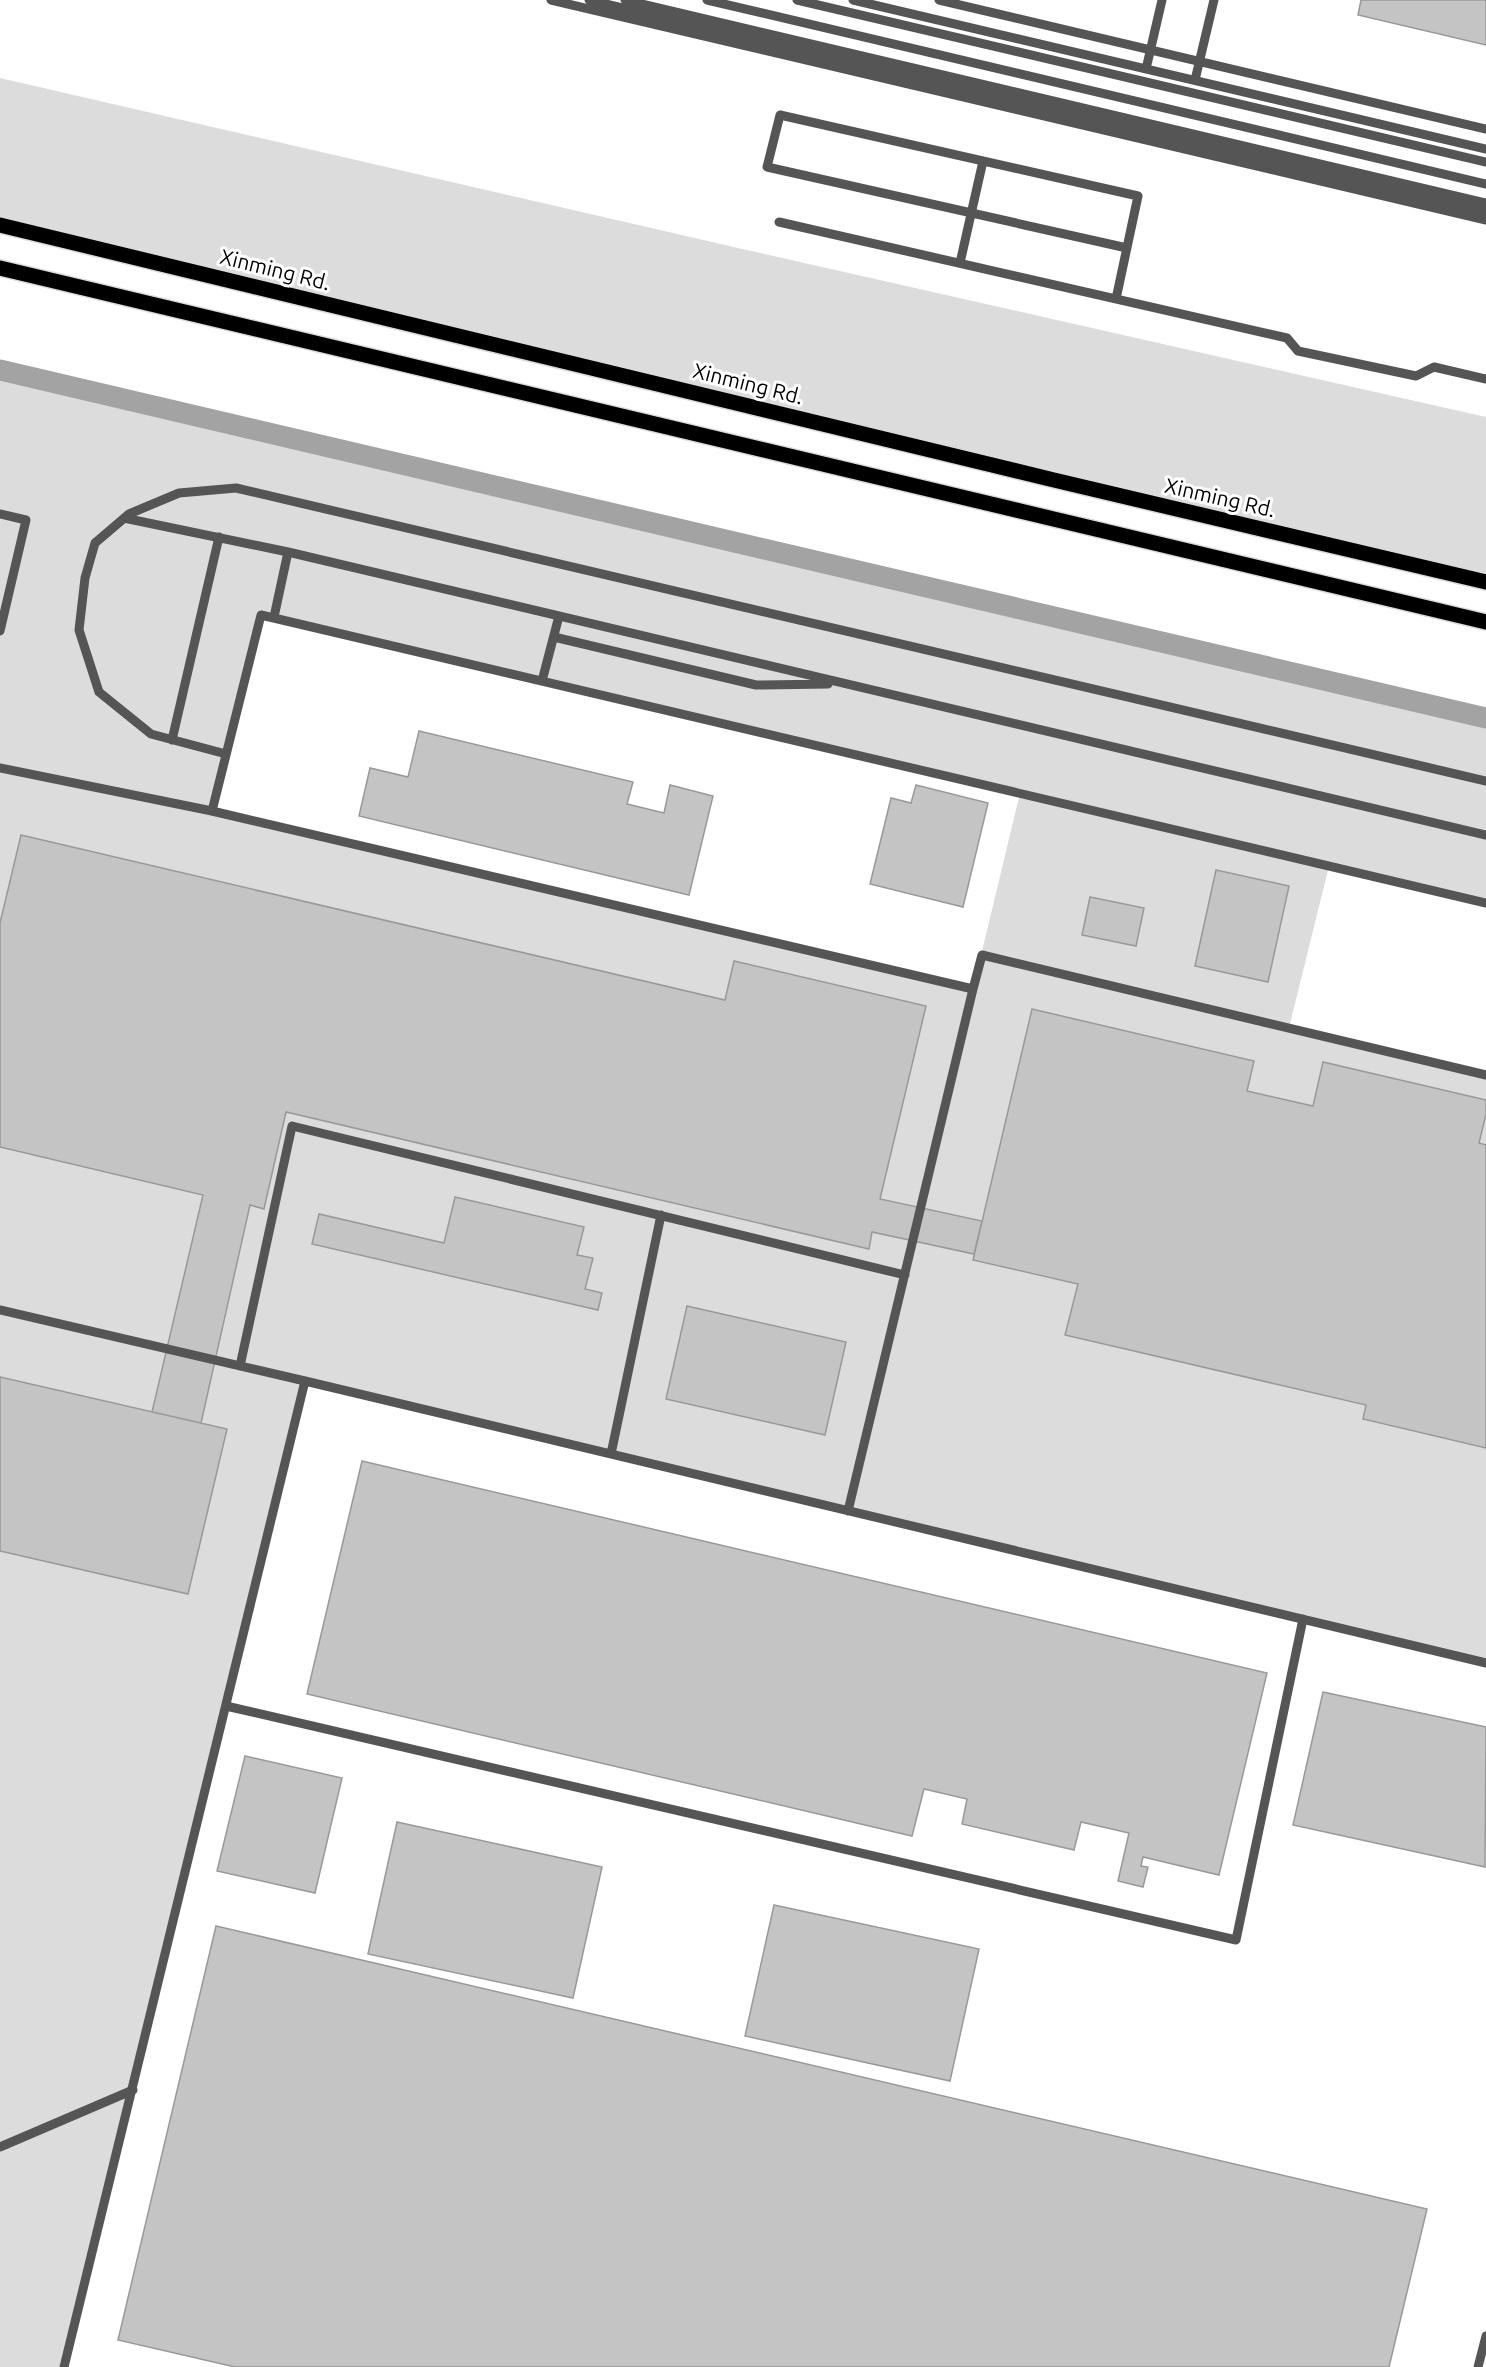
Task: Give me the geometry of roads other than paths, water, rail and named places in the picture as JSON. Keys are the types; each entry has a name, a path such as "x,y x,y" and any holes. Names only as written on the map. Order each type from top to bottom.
{"main road":[{"name":"Xinming Rd.","path":"0,225 1486,582"},
{"path":"0,268 1486,622"}],"lane":[{"path":"551,0 1486,220"},
{"path":"589,0 1486,212"},
{"path":"625,0 1486,203"},
{"path":"707,0 1486,184"},
{"path":"797,0 1486,162"},
{"path":"852,0 1486,149"},
{"path":"939,0 1486,129"},
{"path":"1146,69 1162,0"},
{"path":"1194,80 1214,0"},
{"path":"1116,299 1127,248 1138,196 780,115 767,167 1127,248"},
{"path":"960,263 983,161"},
{"path":"779,222 1287,338 1298,351 1416,376 1434,367 1486,380"},
{"path":"226,754 151,734 99,692 79,630 85,578 95,543 129,514 179,493 236,488 1486,781"},
{"path":"0,514 26,520 0,631"},
{"path":"124,518 288,552 1486,835"},
{"path":"172,740 219,537"},
{"path":"274,617 288,552"},
{"path":"212,811 261,615 1486,903"},
{"path":"542,681 559,616"},
{"path":"554,637 756,685 843,683"},
{"path":"0,768 212,811 973,989"},
{"path":"848,1510 982,955 1486,1075"},
{"path":"240,1366 292,1126 905,1275"},
{"path":"611,1454 661,1215"},
{"path":"0,1310 1486,1663"},
{"path":"64,2367 305,1381"},
{"path":"226,1706 1236,1940 1303,1619"},
{"path":"0,2147 133,2090"},
{"path":"1478,2367 1486,2336"}],"waterway":[{"path":"0,370 1486,718"}]}
